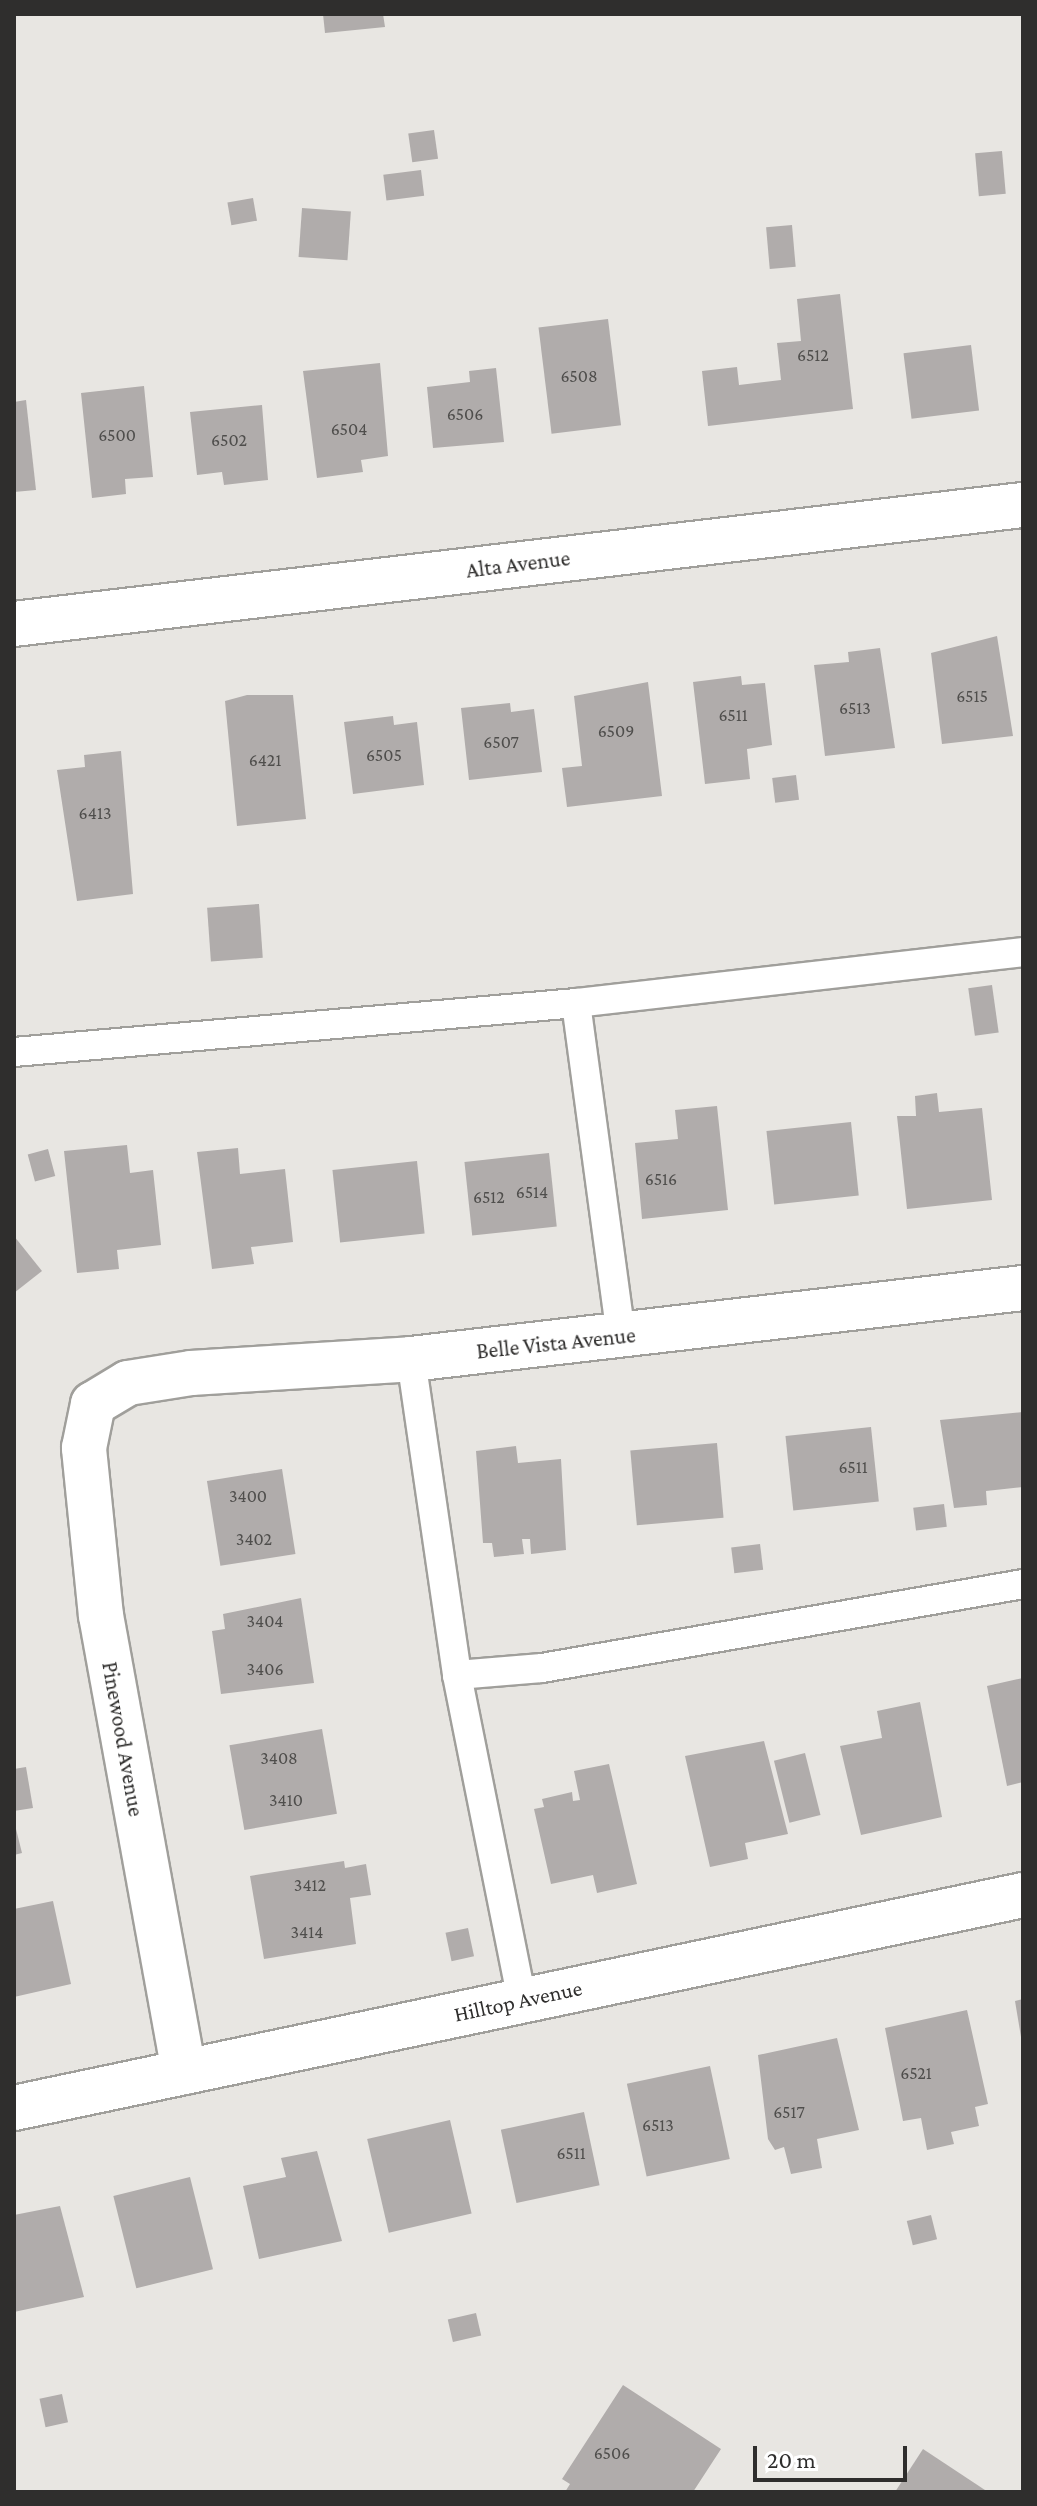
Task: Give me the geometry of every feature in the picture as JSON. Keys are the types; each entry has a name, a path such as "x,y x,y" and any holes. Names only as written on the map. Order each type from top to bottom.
{"street":[{"name":"Alta Avenue","path":"14,624 1023,505"},
{"name":"Belle Vista Avenue","path":"93,1404 128,1383 191,1373 411,1359 1023,1288"},
{"name":"Pinewood Avenue","path":"93,1404 84,1448 101,1616 184,2072"},
{"name":"Hilltop Avenue","path":"14,2108 1023,1895"}],"lane":[{"path":"14,1052 576,1003 1023,952"},
{"path":"576,1003 621,1337"},
{"path":"411,1359 457,1675 522,2000"},
{"path":"457,1675 542,1668 1023,1584"}],"building":[{"path":"323,14 383,14 385,27 325,33"},
{"path":"434,130 438,159 412,162 408,134"},
{"path":"1002,151 1006,194 979,196 975,153"},
{"path":"421,170 424,196 386,200 383,175"},
{"path":"253,198 257,221 231,225 227,203"},
{"path":"302,208 351,211 347,260 299,257"},
{"path":"792,225 796,267 770,269 766,227"},
{"path":"840,294 853,409 708,426 702,371 737,367 739,385 781,380 777,343 801,341 797,299"},
{"path":"608,319 621,425 552,434 539,328"},
{"path":"971,345 979,411 912,419 904,353"},
{"path":"380,363 388,456 361,460 363,472 317,478 303,371"},
{"path":"496,368 504,442 433,448 427,387 470,382 469,371"},
{"path":"144,386 153,477 125,479 126,494 92,498 81,393"},
{"path":"26,400 36,490 14,492 14,402"},
{"path":"262,405 268,480 224,485 222,472 197,475 190,412"},
{"path":"997,636 1013,736 942,744 931,653"},
{"path":"880,648 895,748 825,756 814,665 849,662 848,652"},
{"path":"741,676 742,685 765,683 772,745 747,749 750,779 705,784 693,682"},
{"path":"648,682 662,796 567,807 562,768 582,766 574,696"},
{"path":"247,695 293,695 306,819 237,826 225,701"},
{"path":"510,703 511,712 534,709 542,772 469,780 461,708"},
{"path":"393,716 394,725 417,722 424,785 353,794 344,722"},
{"path":"121,751 133,894 77,901 57,770 85,767 84,755"},
{"path":"796,775 799,800 775,803 772,778"},
{"path":"259,904 263,958 211,961 207,908"},
{"path":"992,985 999,1033 975,1036 968,988"},
{"path":"937,1093 939,1112 982,1108 992,1200 907,1209 897,1116 916,1116 915,1096"},
{"path":"717,1106 728,1210 642,1219 635,1143 678,1139 675,1110"},
{"path":"851,1122 859,1196 774,1204 766,1131"},
{"path":"127,1145 130,1173 153,1170 161,1245 117,1250 119,1269 77,1273 64,1151"},
{"path":"238,1148 240,1174 285,1169 293,1242 251,1247 254,1264 212,1269 197,1152"},
{"path":"48,1149 55,1176 35,1181 28,1154"},
{"path":"549,1153 557,1227 472,1235 464,1162"},
{"path":"417,1161 425,1234 340,1242 332,1170"},
{"path":"14,1236 42,1271 14,1293"},
{"path":"1023,1412 1023,1487 986,1491 987,1505 954,1508 940,1420"},
{"path":"871,1427 879,1502 793,1511 785,1436"},
{"path":"717,1443 724,1518 637,1525 630,1451"},
{"path":"516,1446 518,1463 561,1459 566,1550 531,1554 530,1539 522,1539 524,1554 494,1557 492,1543 483,1543 476,1451"},
{"path":"282,1469 295,1554 220,1566 207,1481"},
{"path":"944,1504 947,1527 916,1531 913,1508"},
{"path":"760,1544 763,1570 734,1573 731,1548"},
{"path":"301,1598 314,1683 221,1694 212,1631 225,1629 223,1614"},
{"path":"1023,1678 1023,1782 1007,1786 987,1686"},
{"path":"920,1702 942,1817 861,1835 840,1746 882,1738 877,1711"},
{"path":"322,1729 337,1814 244,1830 229,1745"},
{"path":"764,1741 788,1834 745,1843 748,1859 710,1867 685,1756"},
{"path":"805,1753 820,1815 789,1823 774,1761"},
{"path":"609,1764 637,1884 597,1893 593,1875 551,1884 534,1809 544,1807 542,1799 572,1792 573,1801 580,1800 574,1771"},
{"path":"26,1767 33,1808 14,1811 14,1769"},
{"path":"14,1821 22,1853 14,1855"},
{"path":"344,1861 345,1868 366,1864 371,1895 350,1898 356,1944 264,1959 250,1876"},
{"path":"53,1901 71,1984 14,1997 14,1909"},
{"path":"468,1928 474,1956 452,1961 446,1933"},
{"path":"1023,1999 1023,2043 1022,2043 1015,2001"},
{"path":"967,2010 988,2104 975,2107 979,2126 951,2132 954,2144 927,2150 921,2118 903,2121 885,2028"},
{"path":"837,2038 859,2130 817,2139 822,2168 791,2174 784,2147 775,2150 768,2139 758,2055"},
{"path":"710,2066 730,2159 647,2177 627,2084"},
{"path":"584,2112 600,2185 516,2203 501,2130"},
{"path":"450,2120 472,2214 389,2233 367,2139"},
{"path":"317,2151 342,2241 259,2259 243,2186 286,2177 281,2158"},
{"path":"190,2177 213,2269 136,2288 113,2196"},
{"path":"60,2206 84,2297 14,2312 14,2215"},
{"path":"931,2215 937,2239 913,2245 907,2221"},
{"path":"476,2313 481,2335 453,2342 448,2320"},
{"path":"623,2385 721,2449 693,2492 565,2492 570,2484 562,2479"},
{"path":"62,2394 68,2422 46,2427 40,2399"},
{"path":"923,2449 988,2492 895,2492"}]}
